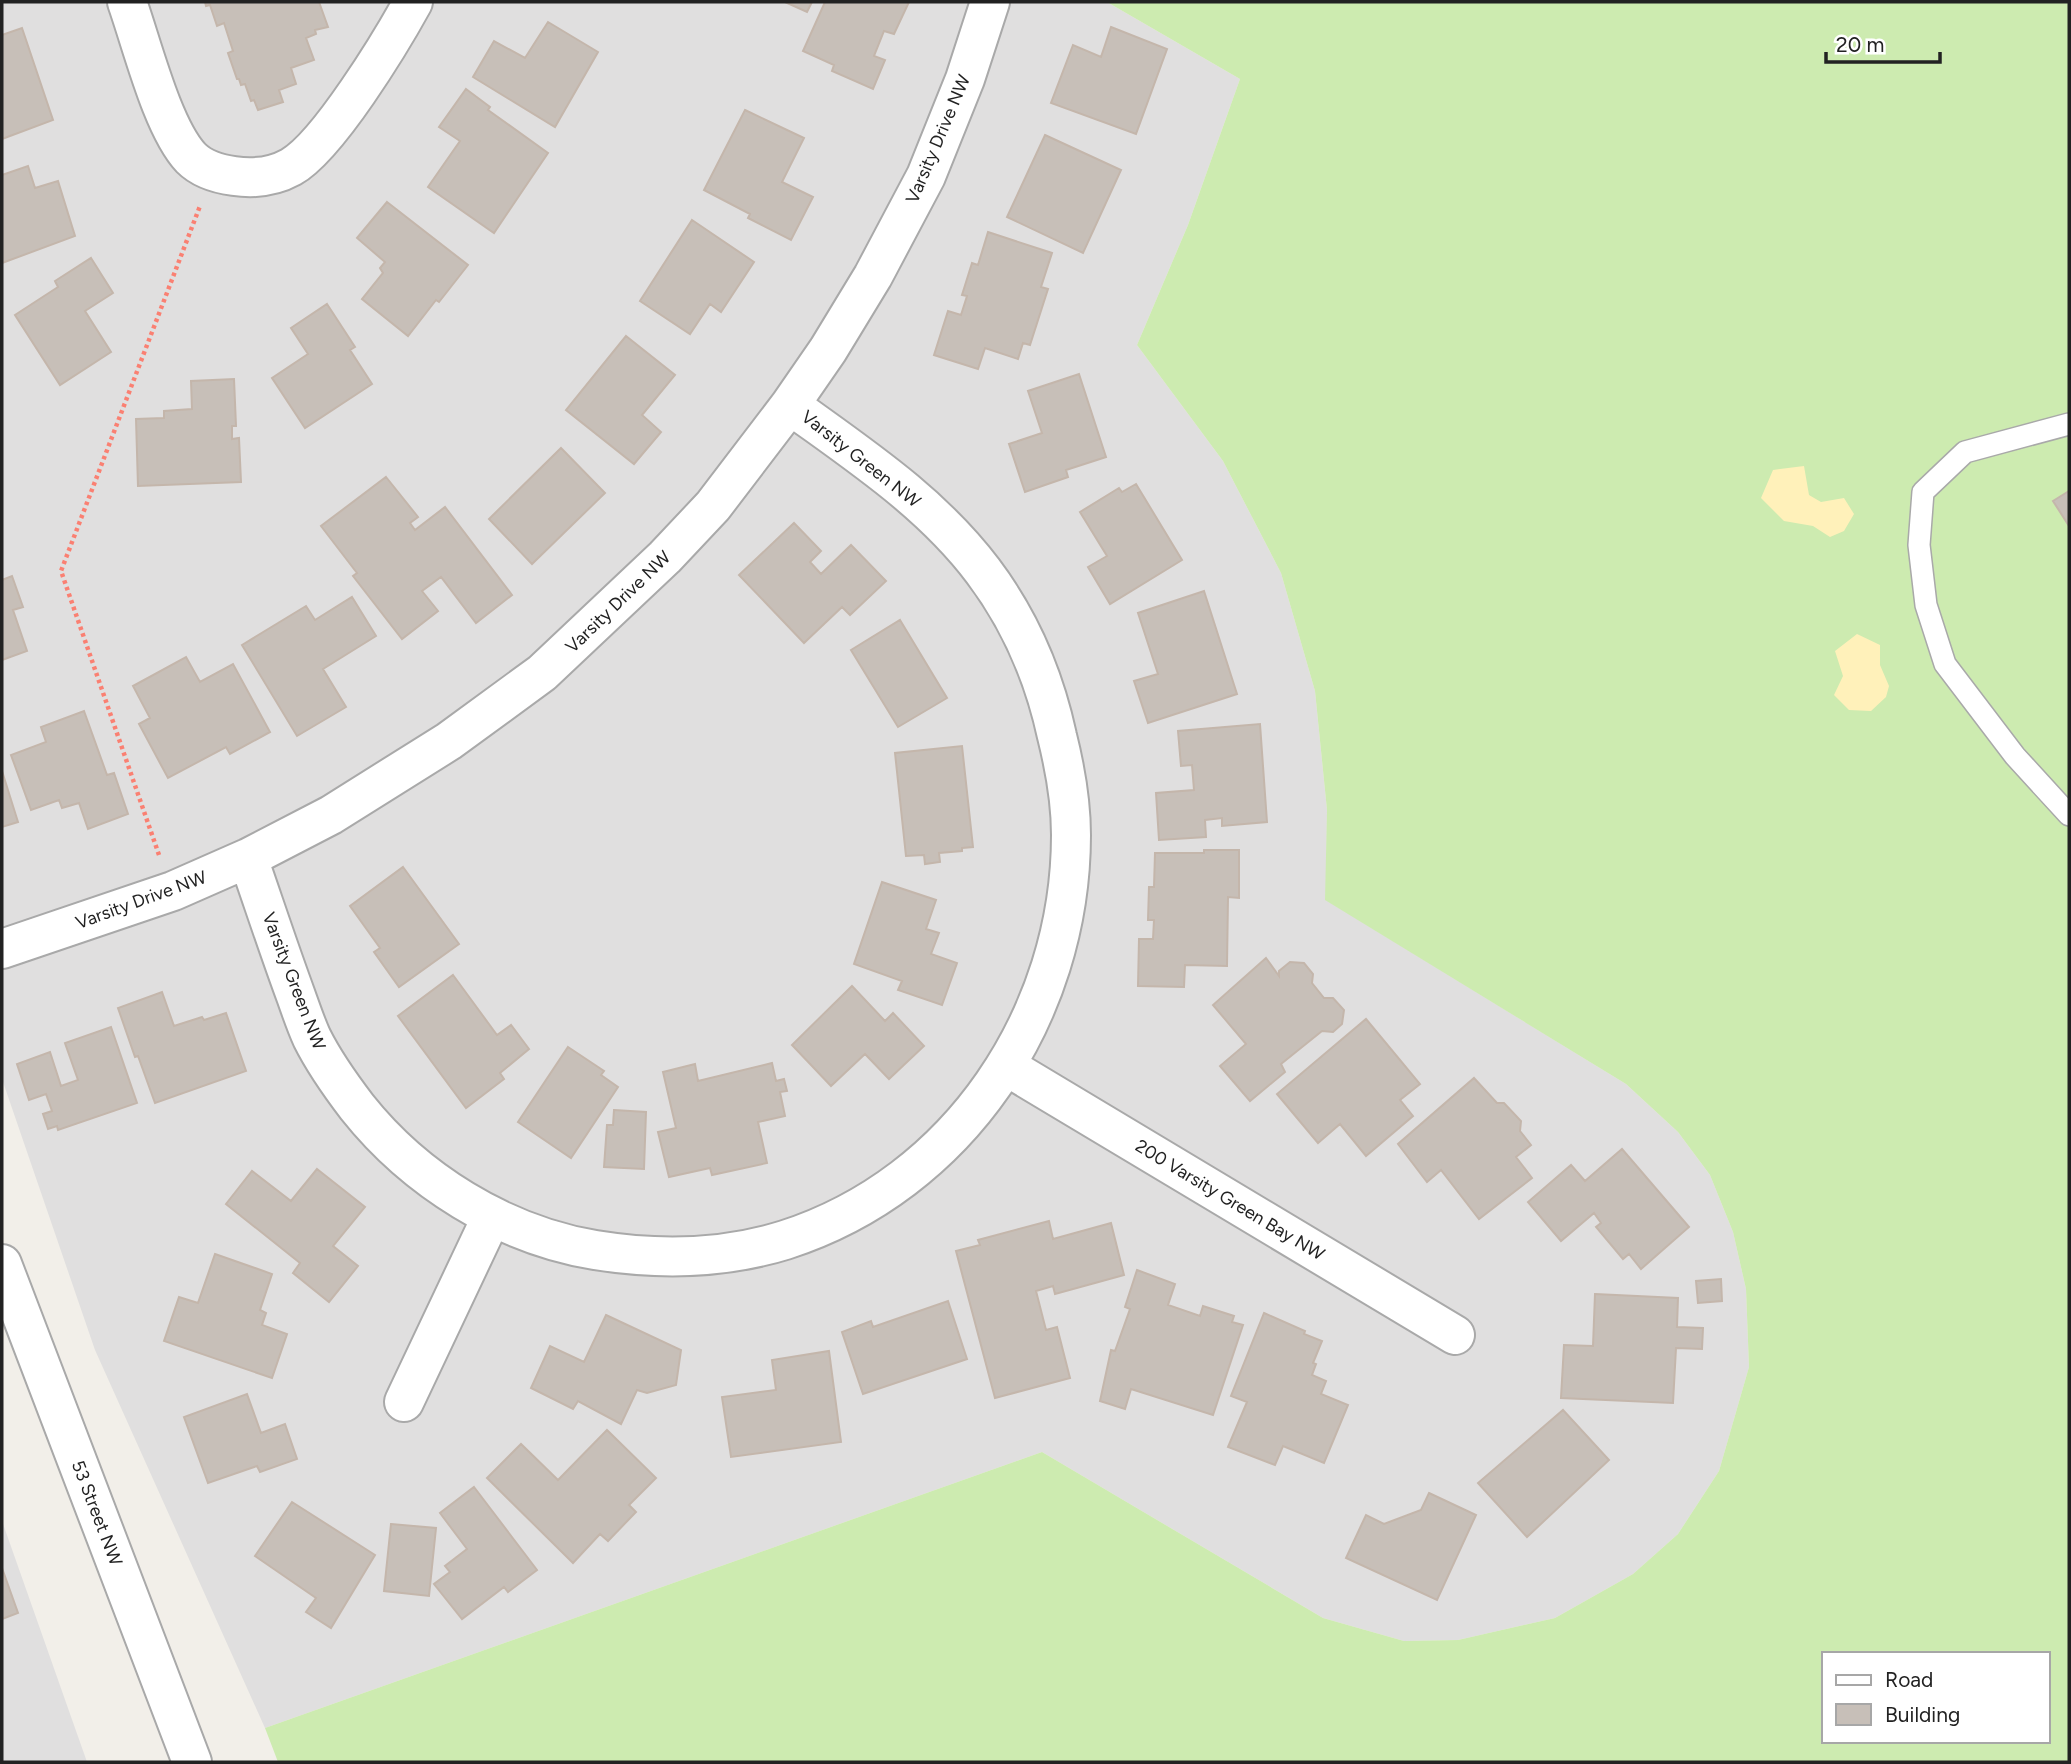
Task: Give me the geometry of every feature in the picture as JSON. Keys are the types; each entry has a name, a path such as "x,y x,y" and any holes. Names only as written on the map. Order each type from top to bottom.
{"street":[{"path":"127,2 167,117 179,142 193,160 213,173 267,178 291,167 311,153 368,75 413,2"},
{"name":"Varsity Drive NW","path":"2,949 173,891 248,858 331,815 449,741 542,673 665,557 713,506 790,405 867,287 926,176 965,79 990,2"},
{"name":"Varsity Green NW","path":"248,858 312,1038 335,1075 358,1108 398,1152 446,1189 492,1216 536,1235 574,1246 628,1255 666,1257 727,1252 782,1241 828,1223 882,1195 918,1167 949,1139 979,1105 1006,1066 1026,1028 1050,970 1066,902 1071,835 1066,772 1049,700 1020,627 983,571 947,529 901,486 790,405"},
{"name":"200 Varsity Green Bay NW","path":"1006,1066 1455,1335"},
{"path":"404,1402 492,1216"},
{"name":"53 Street NW","path":"2,1264 192,1762"}],"lane":[{"path":"2069,424 1965,452 1923,492 1919,545 1926,605 1945,664 2015,756 2069,815"}],"path":[{"path":"173,891 61,571 213,173"}],"shaded area":[{"path":"2,2 1107,2 1240,79 1188,225 1137,345 1223,461 1281,573 1315,691 1327,810 1326,900 1626,1084 1678,1132 1710,1175 1733,1232 1746,1289 1749,1367 1719,1471 1678,1534 1633,1574 1555,1618 1458,1640 1404,1641 1323,1618 1042,1452 265,1728 95,1350 2,1079"},
{"path":"2,1521 87,1762 2,1762"}],"green space":[{"path":"1107,2 2069,2 2069,1762 278,1762 265,1728 1042,1452 1323,1618 1404,1641 1458,1640 1555,1618 1633,1574 1678,1534 1719,1471 1749,1367 1746,1289 1733,1232 1710,1175 1678,1132 1626,1084 1325,900 1327,810 1315,691 1281,573 1223,461 1137,345 1188,225 1240,79"}],"sand":[{"path":"1804,466 1809,495 1821,502 1844,498 1854,514 1844,531 1830,537 1813,526 1784,521 1761,498 1773,470"},
{"path":"1857,634 1880,645 1880,665 1889,686 1886,697 1871,711 1849,710 1834,695 1843,676 1835,651"}],"building":[{"path":"205,2 319,2 328,27 315,30 316,34 306,38 314,60 291,68 296,84 279,90 283,102 258,110 254,100 251,101 245,84 241,85 237,79 228,53 233,51 224,23 217,26 210,5 206,6"},
{"path":"785,2 812,2 807,12"},
{"path":"825,2 909,2 894,34 884,31 874,56 885,60 873,89 832,71 834,65 803,51"},
{"path":"548,22 598,52 555,127 473,77 494,41 525,58"},
{"path":"1111,27 1167,49 1136,134 1051,103 1073,45 1101,57"},
{"path":"22,28 53,120 2,139 2,35"},
{"path":"466,89 490,107 488,110 548,153 494,233 428,187 460,141 439,127"},
{"path":"745,110 804,138 782,182 813,197 791,240 748,218 750,214 704,190"},
{"path":"1045,135 1121,170 1083,253 1007,217"},
{"path":"28,166 35,188 58,181 75,236 2,263 2,175"},
{"path":"387,202 468,265 408,336 362,299 383,273 380,268 385,262 357,238"},
{"path":"692,220 754,262 721,312 710,304 690,334 640,301"},
{"path":"988,232 1052,253 1041,287 1048,289 1030,345 1023,343 1018,359 985,348 978,369 934,355 948,311 961,315 967,296 962,295 972,263 978,265"},
{"path":"91,258 113,293 85,311 111,352 60,385 15,315 58,287 55,281"},
{"path":"327,304 355,347 350,350 372,384 305,428 272,378 308,354 291,328"},
{"path":"626,336 675,375 642,415 661,432 634,464 566,410"},
{"path":"1079,374 1106,457 1066,470 1068,477 1025,492 1009,444 1042,433 1028,391"},
{"path":"234,379 236,426 232,426 232,439 239,438 241,482 138,486 136,419 164,418 164,411 192,409 191,381"},
{"path":"561,448 605,493 532,564 489,519"},
{"path":"386,477 418,517 410,523 415,530 445,507 512,595 476,623 441,577 422,591 438,611 402,639 353,576 357,573 321,526"},
{"path":"1136,484 1182,560 1110,604 1088,567 1107,556 1080,512 1119,488 1122,492"},
{"path":"2069,491 2069,526 2053,501"},
{"path":"794,523 821,551 810,562 821,574 851,545 886,581 850,615 842,607 804,643 739,575"},
{"path":"12,576 23,607 13,610 27,651 2,660 2,580"},
{"path":"1204,591 1237,694 1148,723 1134,681 1158,674 1138,613"},
{"path":"352,597 376,636 323,669 346,707 297,736 242,645 306,606 315,620"},
{"path":"900,620 947,698 898,727 851,650"},
{"path":"186,657 200,682 233,664 270,732 230,754 226,747 168,778 139,724 150,718 133,686"},
{"path":"84,711 107,775 114,773 128,814 88,829 79,803 62,808 59,800 31,810 11,755 46,742 41,727"},
{"path":"1260,724 1267,822 1222,826 1222,818 1205,820 1206,837 1159,840 1156,793 1194,790 1192,765 1181,766 1178,731"},
{"path":"962,746 973,847 939,853 940,862 925,864 924,855 906,856 895,753"},
{"path":"2,771 18,822 2,827"},
{"path":"1204,850 1239,850 1239,898 1228,897 1227,966 1185,965 1184,987 1138,986 1139,939 1153,939 1154,920 1148,920 1149,887 1154,887 1155,853 1204,853"},
{"path":"403,867 459,944 399,987 374,952 380,948 350,906"},
{"path":"882,882 936,900 926,929 939,933 931,954 957,963 942,1005 898,990 902,981 854,964"},
{"path":"1266,958 1279,976 1279,971 1290,962 1304,963 1313,974 1312,983 1324,998 1333,998 1344,1010 1342,1024 1333,1032 1322,1031 1281,1064 1285,1072 1250,1101 1220,1066 1246,1044 1213,1005"},
{"path":"453,975 497,1035 511,1025 529,1049 500,1073 504,1079 466,1108 398,1016"},
{"path":"852,986 885,1021 893,1013 924,1046 889,1079 865,1054 831,1086 792,1045"},
{"path":"162,992 174,1026 226,1013 246,1071 155,1103 118,1008"},
{"path":"1366,1019 1420,1084 1400,1100 1413,1116 1366,1156 1340,1124 1318,1143 1277,1094"},
{"path":"111,1027 137,1103 58,1130 57,1126 48,1129 43,1114 52,1111 46,1094 29,1100 17,1064 50,1052 61,1086 78,1080 65,1043"},
{"path":"568,1047 604,1071 601,1075 618,1087 571,1158 518,1122"},
{"path":"772,1063 776,1081 784,1079 787,1091 780,1092 785,1116 758,1122 767,1163 712,1175 710,1168 669,1177 658,1132 676,1128 663,1072 695,1064 698,1081"},
{"path":"1474,1078 1497,1103 1504,1103 1521,1121 1520,1131 1531,1145 1516,1157 1532,1178 1479,1219 1441,1170 1427,1182 1398,1144"},
{"path":"614,1110 646,1112 644,1169 604,1167 607,1125 613,1125"},
{"path":"1622,1149 1689,1227 1641,1269 1629,1254 1623,1259 1596,1227 1601,1223 1594,1213 1561,1241 1528,1202 1571,1165 1585,1181"},
{"path":"317,1169 365,1207 333,1246 358,1266 329,1302 293,1273 300,1263 226,1204 252,1171 291,1201"},
{"path":"1049,1221 1053,1239 1111,1223 1124,1275 1055,1294 1053,1286 1036,1291 1046,1330 1057,1327 1070,1378 995,1398 956,1251 980,1245 978,1240"},
{"path":"215,1254 272,1274 260,1310 266,1313 262,1325 287,1334 272,1378 164,1341 179,1297 198,1303"},
{"path":"1137,1270 1175,1284 1168,1305 1200,1316 1203,1306 1234,1316 1232,1322 1243,1325 1213,1415 1131,1389 1125,1409 1100,1401 1111,1350 1115,1351 1130,1309 1125,1307"},
{"path":"1721,1279 1722,1301 1698,1303 1696,1281"},
{"path":"1595,1294 1678,1298 1677,1327 1703,1328 1702,1349 1676,1348 1673,1403 1561,1398 1564,1345 1593,1346"},
{"path":"948,1301 967,1359 863,1394 842,1332 871,1321 873,1327"},
{"path":"1264,1313 1322,1341 1313,1363 1316,1364 1312,1375 1326,1381 1321,1394 1348,1405 1324,1463 1283,1446 1275,1465 1228,1447 1247,1402 1231,1396"},
{"path":"606,1315 681,1350 676,1385 647,1393 637,1390 621,1424 578,1401 573,1409 531,1388 550,1346 584,1362"},
{"path":"829,1351 841,1442 731,1457 722,1397 776,1390 772,1360"},
{"path":"247,1394 261,1433 285,1424 297,1459 260,1472 257,1466 208,1483 184,1417"},
{"path":"1563,1410 1609,1460 1527,1537 1478,1483"},
{"path":"607,1430 656,1478 629,1505 636,1512 608,1541 600,1534 573,1563 487,1478 521,1444 558,1480"},
{"path":"474,1487 537,1570 508,1592 504,1587 462,1619 434,1584 450,1572 445,1566 467,1549 440,1513"},
{"path":"1429,1493 1476,1515 1437,1600 1346,1558 1366,1515 1384,1524 1421,1510"},
{"path":"292,1502 375,1555 331,1628 306,1612 316,1598 255,1556"},
{"path":"391,1524 436,1528 429,1596 384,1591"},
{"path":"2,1568 18,1613 2,1619"}]}
